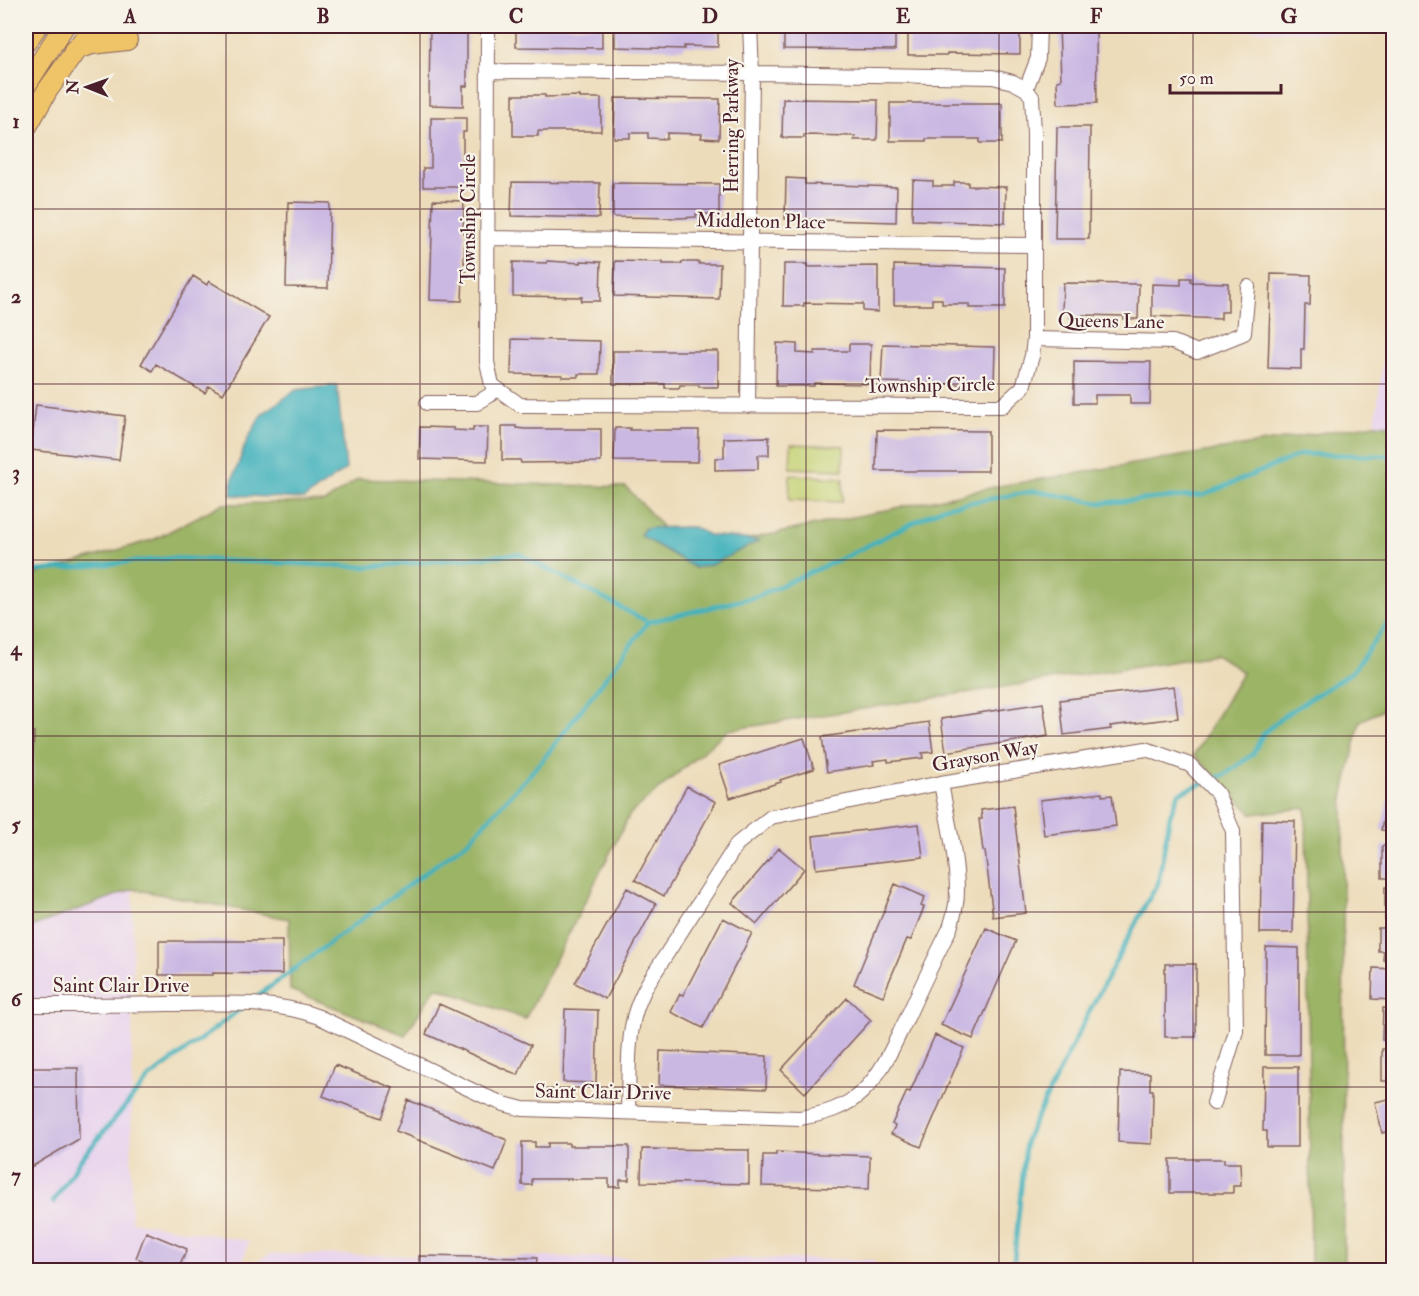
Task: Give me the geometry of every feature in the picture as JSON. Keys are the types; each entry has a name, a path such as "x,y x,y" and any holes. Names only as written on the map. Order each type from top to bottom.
{"main road":[{"path":"26,42 37,26"},
{"path":"26,85 64,26"},
{"path":"26,128 47,91 93,26"},
{"path":"75,50 92,44 127,40"}],"street":[{"name":"Township Circle","path":"488,26 487,362 492,385 520,405 1002,406 1023,387 1032,356 1034,339 1034,132 1032,97 1026,89"},
{"name":"Herring Parkway","path":"748,406 752,73 750,26"},
{"path":"488,71 993,77 1013,82 1026,89 1038,58 1039,26"},
{"name":"Middleton Place","path":"488,238 1034,245"},
{"name":"Queens Lane","path":"1034,339 1173,342 1197,352 1244,333 1248,287"},
{"path":"427,403 477,403 496,388"},
{"name":"Grayson Way","path":"628,1112 631,1030 634,1015 648,982 737,844 771,817 941,783 1146,749 1190,765 1217,793 1233,831 1236,1031 1214,1103"},
{"name":"Saint Clair Drive","path":"26,1005 234,1003 279,1005 319,1017 504,1104 523,1109 800,1118 818,1115 850,1102 864,1091 875,1077 893,1046 950,928 957,892 941,783"}],"shaded area":[{"path":"1150,26 1393,26 1394,34 1150,28"},
{"path":"1393,278 1393,425 1375,424"},
{"path":"133,889 131,1221 249,1241 240,1270 26,1270 26,929"},
{"path":"270,1254 874,1260 875,1270 248,1270 250,1265"}],"green space":[{"path":"1375,424 1393,425 1393,705 1360,721 1343,798 1344,1269 1311,1266 1306,808 1252,814 1194,755 1243,672 1215,654 728,730 630,814 525,1019 436,987 405,1035 290,990 289,919 133,889 26,929 26,577 155,539 222,504 325,502 358,479 626,487 684,553 999,486"},
{"path":"791,444 844,446 843,470 790,468"},
{"path":"790,475 843,478 842,502 789,500"}],"water":[{"path":"337,385 346,469 304,499 231,495 232,481 247,440 262,414 296,390"},
{"path":"693,527 709,535 759,541 713,564 695,568 640,535 645,528"}],"building":[{"path":"430,26 467,26 467,86 463,86 463,106 429,105"},
{"path":"516,26 602,26 602,48 516,47"},
{"path":"615,26 718,26 718,47 684,46 684,49 615,47"},
{"path":"784,26 895,26 895,50 784,49"},
{"path":"908,26 1020,26 1020,54 908,55"},
{"path":"1059,26 1099,26 1099,32 1096,32 1097,103 1058,104 1057,81 1061,80"},
{"path":"513,95 601,98 601,131 538,131 538,136 513,136"},
{"path":"615,98 720,99 719,139 701,138 702,134 667,133 667,139 648,138 648,133 630,133 630,138 614,138"},
{"path":"783,99 878,100 877,140 854,140 855,136 804,135 804,138 782,138"},
{"path":"890,103 1002,103 1002,143 980,143 980,139 890,141"},
{"path":"431,118 466,118 466,132 463,132 463,169 466,169 466,187 423,187 423,168 431,168"},
{"path":"1057,127 1090,127 1089,239 1055,239"},
{"path":"786,178 805,179 805,184 897,187 896,222 785,219"},
{"path":"913,180 933,181 933,186 954,186 954,182 968,182 968,186 1006,187 1005,223 912,220"},
{"path":"512,182 600,183 599,218 511,216"},
{"path":"613,183 719,184 719,214 696,214 696,217 679,218 613,217"},
{"path":"433,200 464,201 463,233 465,233 464,263 466,263 462,301 430,300"},
{"path":"288,202 330,203 328,288 286,287"},
{"path":"547,261 601,262 600,301 581,301 582,297 513,296 513,262 547,263"},
{"path":"615,261 720,264 719,299 614,296"},
{"path":"784,264 807,264 807,267 878,266 878,312 863,311 863,304 804,303 804,306 783,306"},
{"path":"894,265 1005,268 1005,308 969,308 969,304 942,304 942,299 932,299 932,305 894,305"},
{"path":"1271,274 1311,275 1310,305 1305,305 1301,369 1268,368"},
{"path":"193,276 207,285 209,281 269,317 223,394 209,386 205,393 156,364 152,371 141,364"},
{"path":"1181,278 1191,278 1191,282 1228,283 1228,312 1221,312 1221,319 1152,316 1152,284 1181,285"},
{"path":"1063,283 1139,284 1138,319 1124,319 1124,316 1083,315 1082,319 1070,318 1070,312 1062,312"},
{"path":"512,339 600,341 599,374 562,377 562,375 511,374"},
{"path":"777,343 797,344 797,353 815,354 815,351 849,351 849,344 871,344 870,384 814,383 814,386 776,386"},
{"path":"883,344 995,347 994,385 881,382"},
{"path":"613,351 718,351 718,387 680,385 679,388 665,388 665,384 613,384"},
{"path":"1074,361 1151,362 1150,404 1130,404 1130,395 1095,395 1095,403 1074,403"},
{"path":"36,405 125,416 119,460 31,450"},
{"path":"502,426 516,426 516,428 525,429 601,429 601,462 521,463 520,460 502,460"},
{"path":"420,427 473,431 473,427 488,427 487,461 419,459"},
{"path":"615,428 699,430 698,462 614,461"},
{"path":"877,430 988,431 988,471 876,471"},
{"path":"769,437 769,455 758,455 758,469 715,470 715,458 724,458 724,438"},
{"path":"1174,686 1178,718 1110,726 1111,729 1064,735 1060,700"},
{"path":"1043,703 1048,736 946,752 941,719"},
{"path":"929,722 933,752 922,753 923,758 888,762 888,759 873,761 874,765 827,772 822,737"},
{"path":"26,731 34,732 32,785 26,785"},
{"path":"804,738 814,769 730,798 719,765"},
{"path":"687,786 716,802 664,896 635,880"},
{"path":"1102,793 1102,796 1112,795 1116,826 1044,835 1040,800"},
{"path":"1388,799 1394,800 1394,832 1381,830"},
{"path":"1013,806 1026,913 993,917 979,819 982,819 981,810"},
{"path":"1262,820 1295,821 1293,933 1260,933"},
{"path":"919,824 923,857 816,869 813,836"},
{"path":"1382,846 1394,846 1394,878 1382,878"},
{"path":"779,848 804,869 757,924 732,903"},
{"path":"895,884 925,897 921,906 924,907 911,940 907,939 883,996 854,984"},
{"path":"1385,887 1394,887 1394,920 1385,919"},
{"path":"627,888 656,904 605,999 575,983"},
{"path":"723,918 752,933 703,1028 671,1012 680,994 683,995"},
{"path":"986,928 1016,941 973,1039 941,1025"},
{"path":"1378,928 1394,928 1394,960 1383,960 1384,951 1378,951"},
{"path":"159,941 282,941 282,974 159,975"},
{"path":"1266,947 1299,948 1299,1055 1265,1055"},
{"path":"1165,964 1196,964 1196,1037 1165,1037"},
{"path":"1373,968 1394,969 1394,1000 1372,999"},
{"path":"847,998 871,1020 805,1093 781,1070"},
{"path":"439,1004 531,1045 518,1075 426,1034"},
{"path":"1383,1008 1394,1009 1394,1041 1382,1040"},
{"path":"565,1009 598,1010 596,1083 563,1082"},
{"path":"935,1035 964,1048 921,1147 891,1134 895,1126 892,1124 907,1091 910,1092"},
{"path":"1382,1049 1394,1049 1394,1081 1382,1081"},
{"path":"660,1051 767,1056 766,1089 659,1085"},
{"path":"335,1065 393,1088 382,1118 323,1096"},
{"path":"1264,1067 1298,1067 1298,1147 1267,1147 1267,1131 1263,1131"},
{"path":"26,1068 78,1068 79,1139 26,1170"},
{"path":"1120,1072 1150,1073 1150,1090 1153,1090 1152,1144 1118,1142"},
{"path":"1394,1098 1394,1130 1382,1133 1375,1102"},
{"path":"408,1100 507,1140 495,1171 396,1131"},
{"path":"522,1142 535,1142 535,1147 548,1147 548,1143 569,1143 569,1146 629,1146 629,1180 620,1180 620,1187 609,1187 609,1179 532,1179 532,1185 522,1185"},
{"path":"642,1149 749,1150 749,1184 641,1182"},
{"path":"776,1152 870,1156 869,1189 762,1186 763,1155 776,1155"},
{"path":"1170,1159 1224,1159 1224,1163 1240,1163 1241,1186 1233,1186 1233,1193 1170,1193"},
{"path":"146,1232 187,1249 178,1270 169,1270 136,1258"},
{"path":"419,1256 537,1258 536,1270 419,1270"}],"waterway":[{"path":"251,1001 468,841 542,761 648,622 755,597 847,556 944,507 1035,491 1100,503 1204,495 1302,454 1394,456"},
{"path":"26,572 172,558 365,567 519,554 648,622"},
{"path":"1013,1270 1026,1139 1087,1016 1158,884 1170,815 1179,793 1226,774 1253,754 1263,734 1285,715 1352,672 1394,614"},
{"path":"53,1202 81,1159 149,1078 242,1008"}]}
